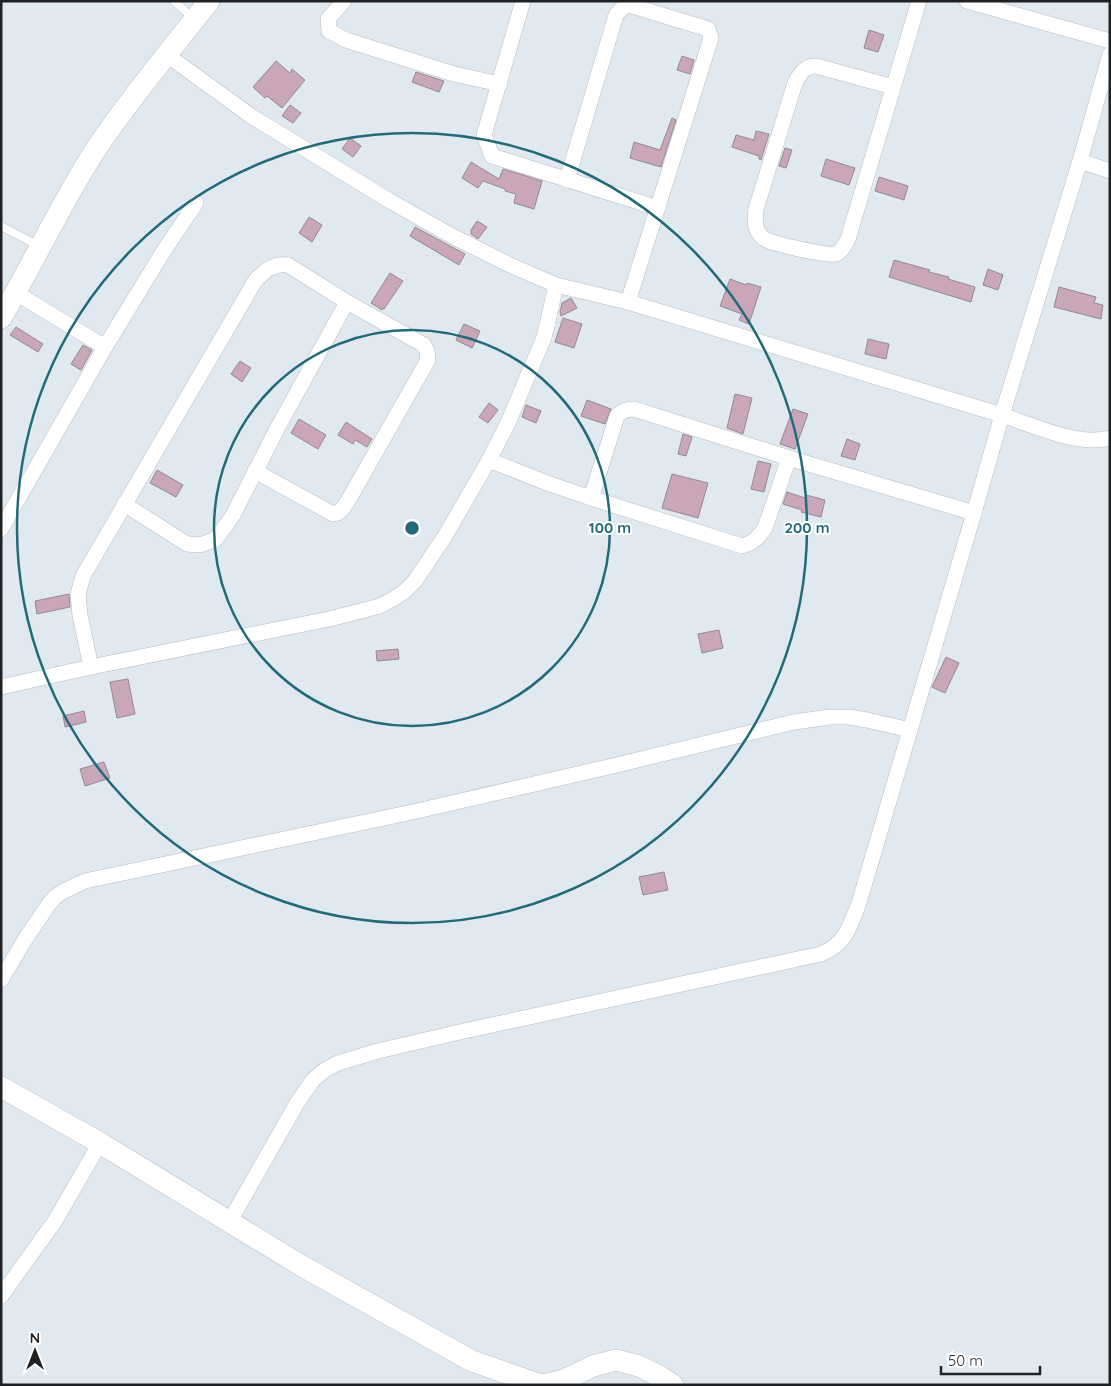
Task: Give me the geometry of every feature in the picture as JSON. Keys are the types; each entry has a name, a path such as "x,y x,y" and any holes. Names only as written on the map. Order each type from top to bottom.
{"street":[{"path":"1,318 76,182 97,149 209,1"},
{"path":"344,1 328,19 329,31 346,40 454,74 500,84"},
{"path":"523,1 484,135 492,156 658,208"},
{"path":"893,87 816,66 803,70 794,83 756,209 756,228 765,239 800,249 832,255 838,253 848,239 919,1"},
{"path":"967,1 1110,42"},
{"path":"567,180 616,15 626,4 708,30 711,38 628,302"},
{"path":"230,1221 297,1103 313,1080 325,1070 338,1063 378,1051 454,1033 821,954 830,950 844,938 859,903 1002,415 1080,161 1110,54"},
{"path":"167,55 251,116 390,201 452,236 556,286 628,302 1074,438 1094,441 1110,438"},
{"path":"1080,161 1110,171"},
{"path":"1,529 106,347 163,252 196,203"},
{"path":"91,667 80,614 78,594 83,576 255,281 262,274 281,264 288,265 347,302 424,345 428,360 346,504 338,512 333,514 254,471"},
{"path":"1,687 330,619 380,606 404,592 415,581 446,536 490,460 543,340 556,286"},
{"path":"16,293 106,347"},
{"path":"124,504 187,544 206,544 216,539 232,515 254,471 347,302"},
{"path":"591,498 617,416 623,411 634,409 790,458 974,512"},
{"path":"490,460 547,483 742,546 757,538 765,528 790,458"},
{"path":"1,980 48,904 64,891 85,881 408,813 803,720 848,717 910,730"},
{"path":"1,1087 100,1143 302,1266 472,1361 542,1385 564,1380 593,1366 616,1360 639,1366 661,1376 673,1385"},
{"path":"1,1296 55,1221 100,1143"}],"lane":[{"path":"174,1 194,20"},
{"path":"1,226 41,246"}],"building":[{"path":"869,30 884,35 878,52 864,48"},
{"path":"682,56 694,60 690,74 677,70"},
{"path":"276,61 290,73 292,69 305,80 282,108 267,96 265,98 253,87"},
{"path":"416,72 444,81 439,92 412,82"},
{"path":"290,105 301,113 293,123 282,116"},
{"path":"672,118 676,120 661,167 630,158 634,142 660,150"},
{"path":"756,131 769,134 761,160 759,156 732,147 736,135 754,140"},
{"path":"350,138 361,146 353,157 342,149"},
{"path":"785,148 792,150 786,168 779,166"},
{"path":"826,159 855,168 849,185 821,176"},
{"path":"471,162 499,179 503,169 542,181 534,209 514,203 516,194 505,191 505,189 483,181 478,188 462,178"},
{"path":"879,177 908,186 904,200 875,191"},
{"path":"309,217 322,225 312,242 299,233"},
{"path":"477,221 487,227 478,239 471,234 471,230"},
{"path":"415,227 465,254 459,265 410,236"},
{"path":"894,260 930,270 929,272 975,287 971,302 889,277"},
{"path":"988,269 1003,275 998,290 983,285"},
{"path":"390,273 403,281 382,310 371,303"},
{"path":"730,279 746,285 747,283 761,287 749,324 739,320 742,314 720,306"},
{"path":"1059,287 1096,297 1094,303 1103,305 1101,319 1054,307"},
{"path":"571,298 577,308 561,316 562,303"},
{"path":"563,318 582,324 574,348 555,342"},
{"path":"464,324 480,331 472,348 456,340"},
{"path":"16,327 43,344 38,352 10,335"},
{"path":"868,339 889,344 886,359 865,354"},
{"path":"83,345 92,350 81,370 71,364"},
{"path":"240,361 251,368 242,382 231,374"},
{"path":"735,394 752,398 743,434 727,428"},
{"path":"587,400 611,409 605,424 581,416"},
{"path":"489,403 498,410 488,423 479,417"},
{"path":"526,405 541,411 536,423 522,417"},
{"path":"793,409 808,414 795,449 780,444"},
{"path":"299,419 326,435 318,449 291,433"},
{"path":"346,422 372,439 367,447 355,440 353,444 338,435"},
{"path":"683,434 692,437 686,456 678,454"},
{"path":"847,439 860,444 855,460 841,456"},
{"path":"758,461 771,464 764,492 751,489"},
{"path":"157,470 183,485 176,497 150,483"},
{"path":"672,474 708,483 698,518 662,508"},
{"path":"787,492 805,498 806,495 825,500 821,517 801,512 802,510 783,504"},
{"path":"69,594 70,607 37,614 35,601"},
{"path":"719,630 723,648 702,653 698,634"},
{"path":"398,649 399,659 377,661 376,651"},
{"path":"946,657 959,663 945,693 932,687"},
{"path":"128,679 135,714 117,718 110,682"},
{"path":"84,711 86,722 65,727 63,716"},
{"path":"104,762 110,778 85,786 80,769"},
{"path":"664,872 668,890 643,895 639,877"}]}
